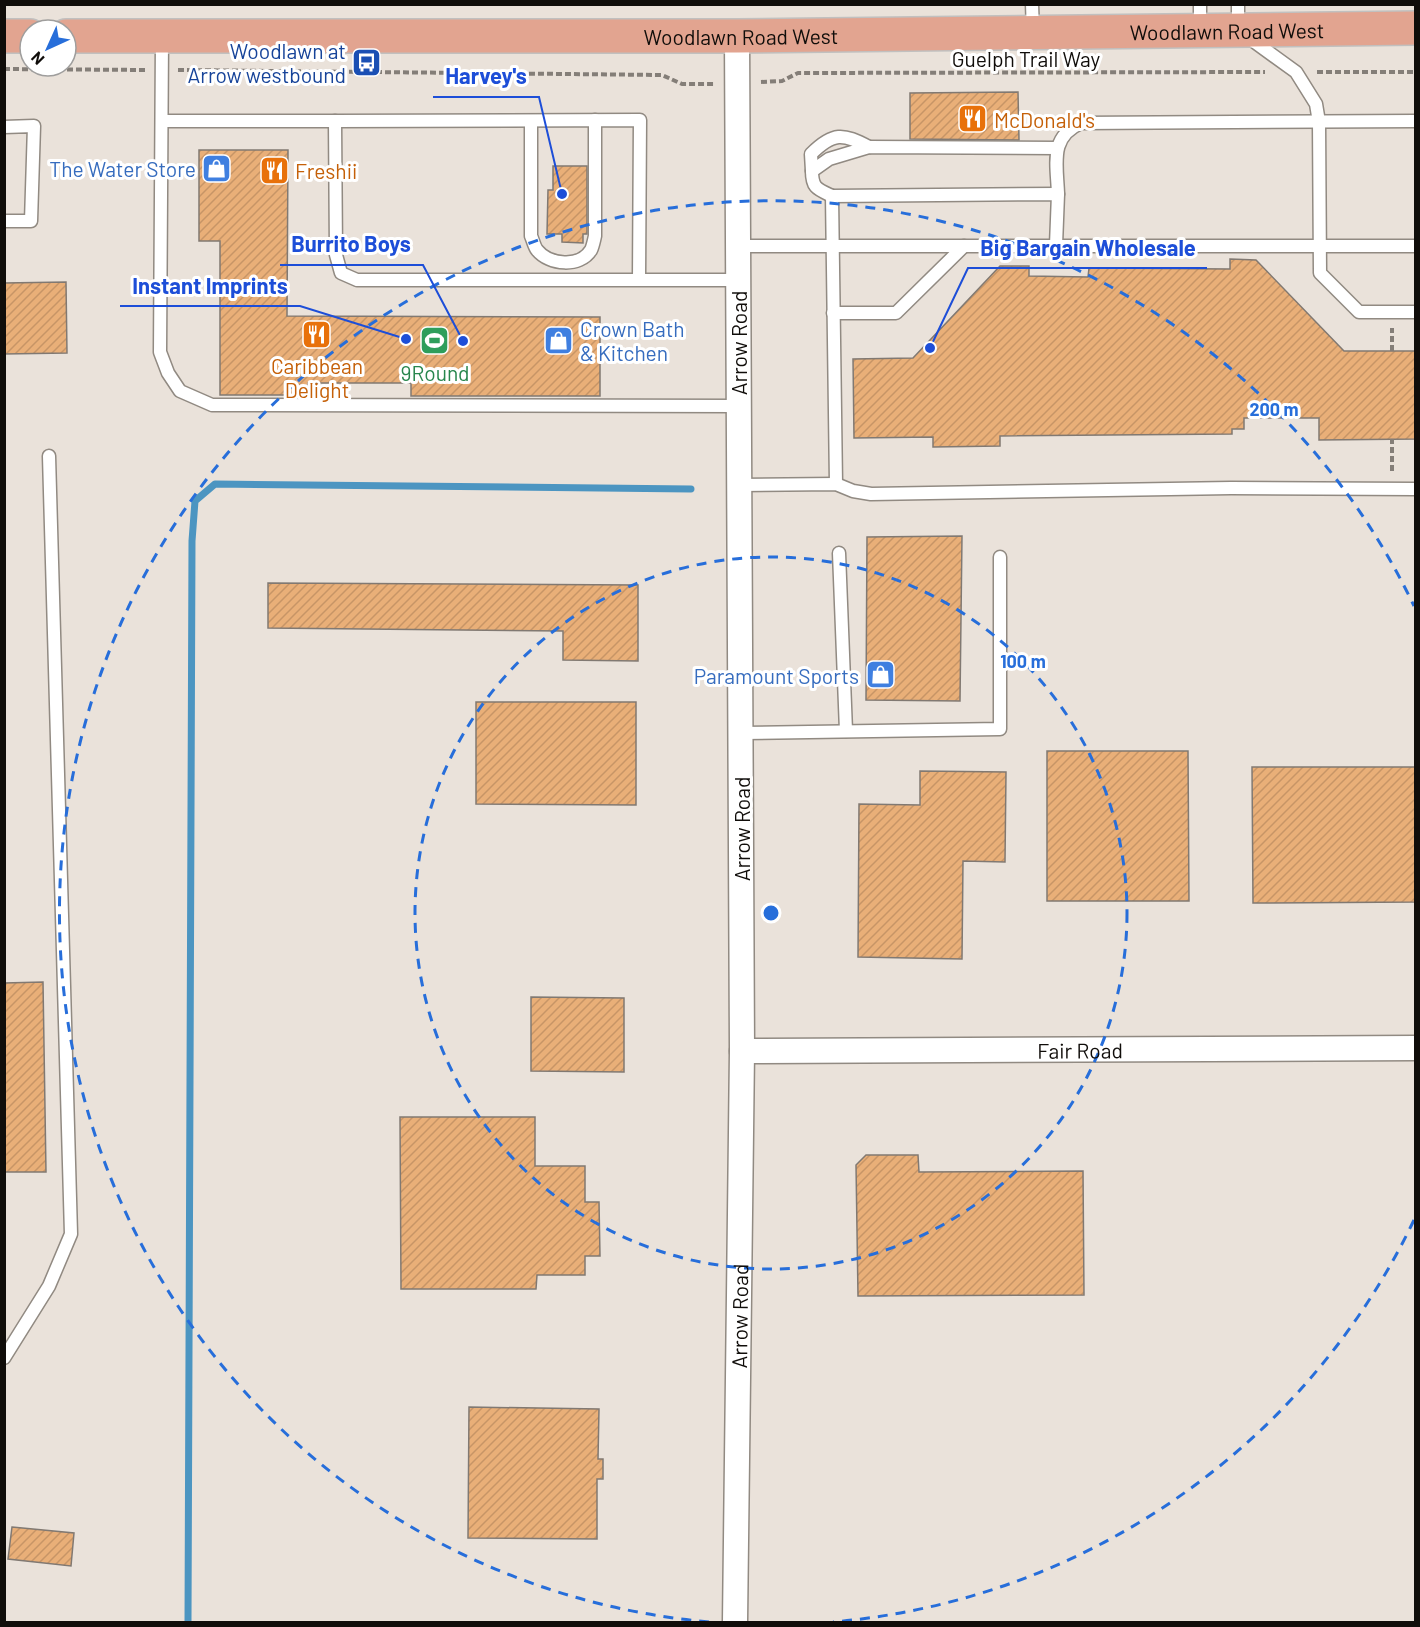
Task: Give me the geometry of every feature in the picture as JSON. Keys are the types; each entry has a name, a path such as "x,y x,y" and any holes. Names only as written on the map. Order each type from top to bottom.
{"main road":[{"name":"Woodlawn Road West","path":"78,36 737,36 1033,19 1238,17 1416,28"}],"street":[{"name":"Arrow Road","path":"735,1623 742,1051 737,36"},
{"name":"Fair Road","path":"742,1051 1416,1048"}],"lane":[{"path":"1238,17 1296,72 1316,104 1320,122 1320,273 1359,312 1416,312"},
{"path":"162,36 160,352 168,373 180,391 212,405 739,406"},
{"path":"531,121 531,237 537,250 550,260 562,263 579,260 590,251 595,236 595,120"},
{"path":"162,121 640,120 639,279"},
{"path":"335,121 336,255 341,273 357,280 738,280"},
{"path":"1056,245 1057,148 1062,135 1070,128 1082,123 1416,121"},
{"path":"4,127 34,126 31,221 4,220"},
{"path":"869,147 848,136 834,137 824,141 811,154 812,181 818,190 832,196 1058,194"},
{"path":"812,171 829,159 869,147 1057,148"},
{"path":"832,196 836,484"},
{"path":"738,246 1416,246"},
{"path":"832,313 896,313 964,246"},
{"path":"4,1358 49,1286 71,1234 49,456"},
{"path":"739,485 836,484 853,491 871,494 1230,488 1416,489"},
{"path":"839,553 846,731"},
{"path":"741,733 999,729 1000,557"}],"path":[{"path":"4,69 662,75 682,84 737,83"},
{"name":"Guelph Trail Way","path":"782,81 798,73 1416,72"},
{"path":"1392,439 1392,489"}],"building":[{"path":"1018,92 1019,140 910,139 910,93"},
{"path":"199,150 288,150 287,316 600,317 600,396 411,396 411,383 308,383 308,395 220,395 220,241 199,241"},
{"path":"553,166 587,166 587,234 583,234 583,243 562,242 562,234 547,234 548,190 553,190"},
{"path":"1230,259 1256,260 1344,351 1416,351 1416,439 1319,440 1319,418 1244,418 1244,429 1232,429 1232,434 1000,436 1000,446 933,447 933,437 854,438 853,359 913,358 1000,266 1029,266 1029,276 1088,277 1089,268 1230,269"},
{"path":"66,282 67,353 4,354 4,283"},
{"path":"962,536 960,701 866,700 867,537"},
{"path":"268,583 638,585 638,661 563,660 563,631 268,628"},
{"path":"476,702 636,702 636,805 476,804"},
{"path":"1047,751 1188,751 1189,901 1047,901"},
{"path":"1252,767 1416,767 1416,902 1253,903"},
{"path":"920,771 1006,772 1005,862 963,861 962,959 858,957 859,804 920,805"},
{"path":"43,982 46,1172 4,1172 4,983"},
{"path":"531,997 624,998 624,1072 531,1071"},
{"path":"400,1117 535,1117 535,1166 585,1166 585,1202 599,1202 600,1256 585,1256 585,1275 537,1275 536,1289 401,1289"},
{"path":"866,1155 918,1155 919,1172 1083,1171 1084,1295 858,1296 856,1165"},
{"path":"469,1407 599,1409 598,1459 603,1459 603,1479 597,1479 597,1539 468,1538"},
{"path":"12,1527 74,1533 71,1566 8,1559"}],"waterway":[{"path":"188,1622 192,541 195,501 215,484 691,489"}],"place":[{"name":"Woodlawn at Arrow westbound","path":"367,62"},
{"name":"McDonald's","path":"973,119"},
{"name":"The Water Store","path":"217,168"},
{"name":"Freshii","path":"274,170"},
{"name":"Harvey's","path":"562,194"},
{"name":"Caribbean Delight","path":"317,334"},
{"name":"Instant Imprints","path":"406,339"},
{"name":"Crown Bath & Kitchen","path":"559,340"},
{"name":"9Round","path":"435,341"},
{"name":"Burrito Boys","path":"463,341"},
{"name":"Big Bargain Wholesale","path":"930,348"},
{"name":"Paramount Sports","path":"880,675"}]}
